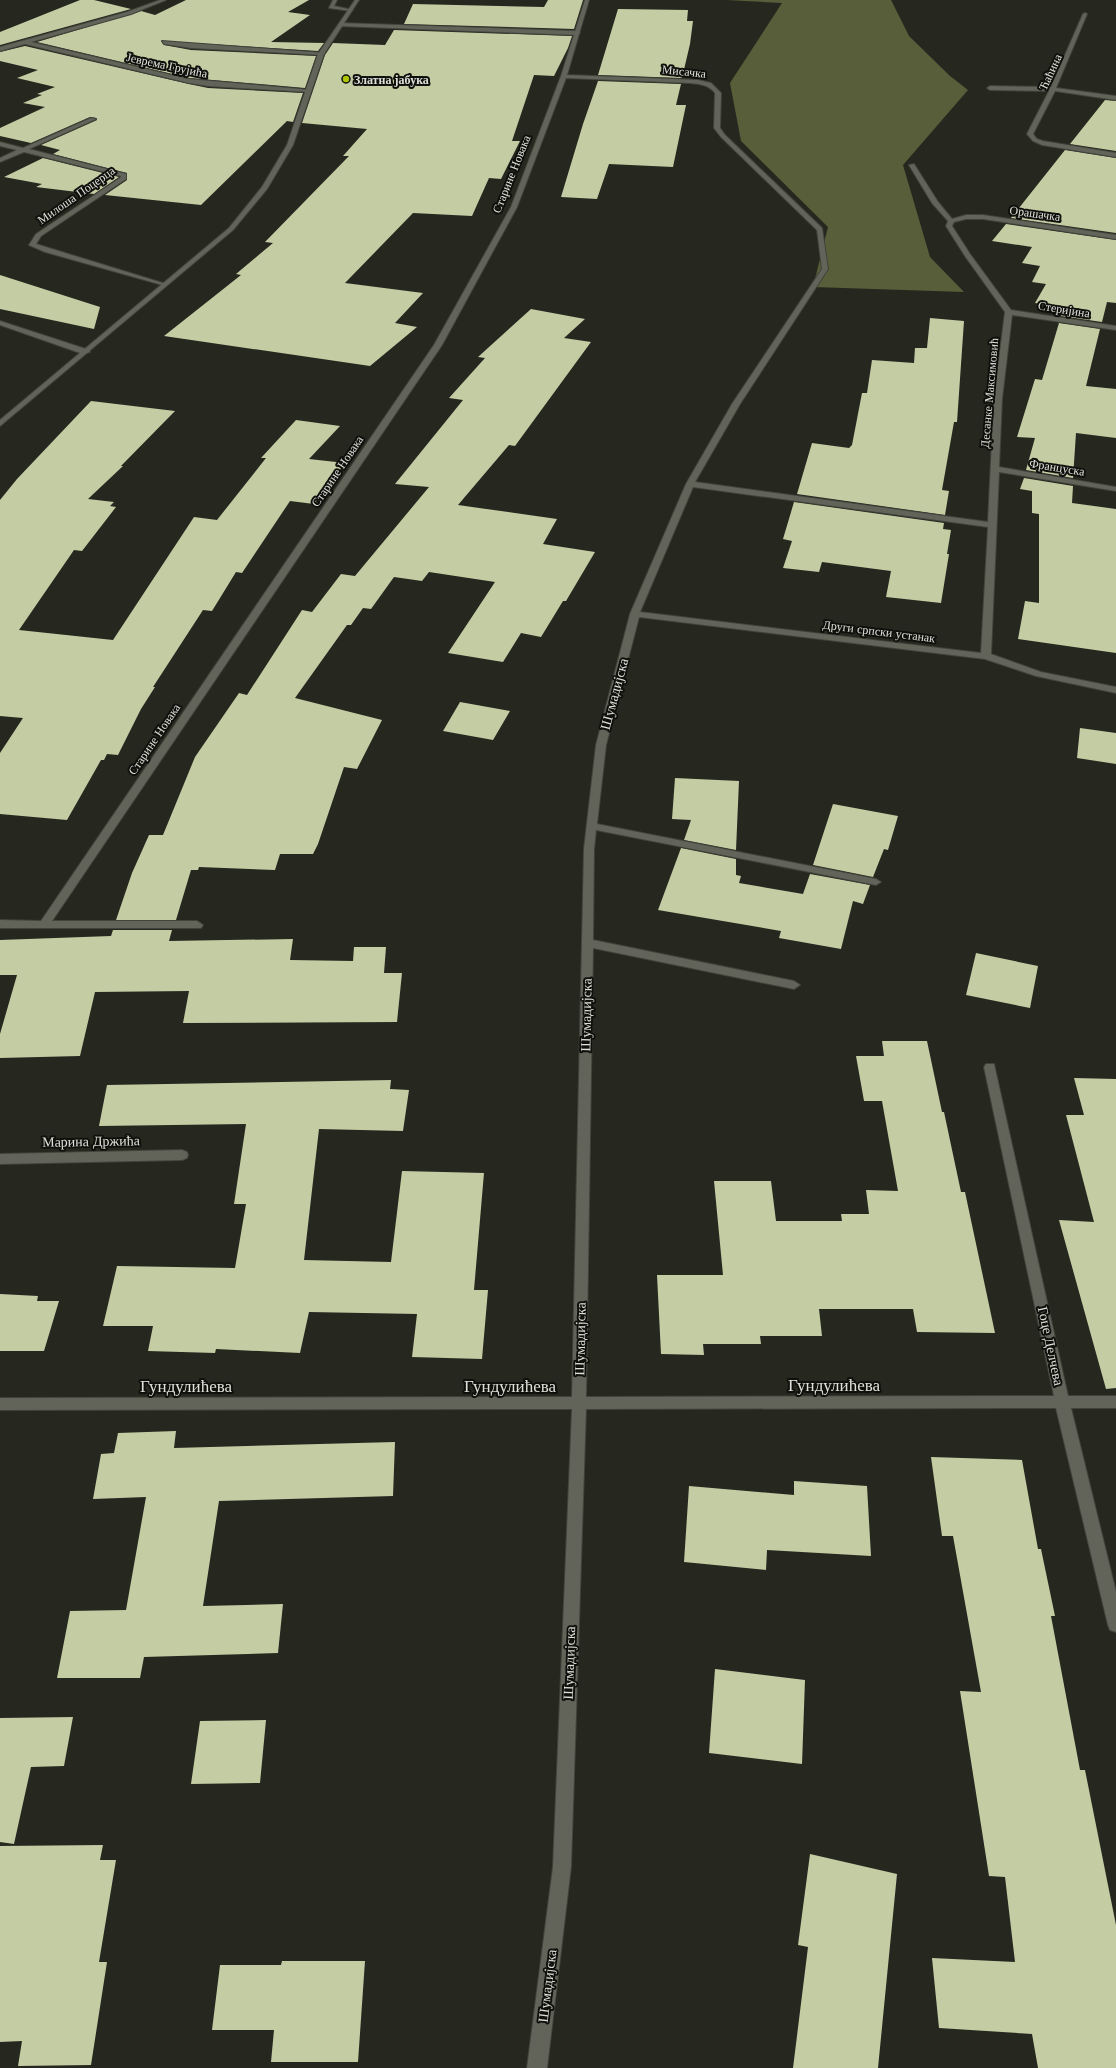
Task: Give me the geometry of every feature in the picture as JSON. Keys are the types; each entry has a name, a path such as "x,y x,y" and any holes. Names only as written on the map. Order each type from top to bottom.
{"street":[{"path":"0,48 128,13 164,0"},
{"path":"335,0 331,7 351,10"},
{"path":"0,424 231,229 265,188 290,145 322,53 357,0"},
{"name":"Старине Новака","path":"44,924 438,345 514,207 564,76 587,0"},
{"name":"Ћаћина","path":"1085,14 1078,34 1053,89 1030,132 1031,137 1042,143 1116,155"},
{"path":"340,25 577,33"},
{"name":"Јеврема Грујића","path":"24,42 189,81 208,84 308,90"},
{"path":"164,42 191,46 322,53"},
{"name":"Мисачка","path":"564,76 676,80 710,84 718,92 717,128 723,136 820,229 824,269 736,404 690,484"},
{"path":"990,88 1053,89 1116,98"},
{"path":"0,160 93,119"},
{"name":"Милоша Поцерца","path":"0,144 124,175 123,179 38,235 32,245 47,251 164,285"},
{"path":"912,166 935,203 951,220 949,226 967,255 1009,312"},
{"name":"Орашачка","path":"951,220 966,217 983,217 1116,236"},
{"name":"Стеријина","path":"1009,312 1116,328"},
{"name":"Десанке Максимовић","path":"986,656 998,399 1009,312"},
{"path":"0,323 86,352"},
{"name":"Француска","path":"994,469 1116,489"},
{"path":"690,484 993,525"},
{"name":"Шумадијска","path":"536,2068 562,1867 579,1404 589,849 591,826 601,745 635,614 690,484"},
{"name":"Други српски устанак","path":"635,614 986,656 1039,674 1116,690"},
{"path":"591,826 876,882"},
{"path":"0,924 197,925"},
{"path":"588,943 794,985"},
{"name":"Гоце Делчева","path":"990,1067 1062,1401 1116,1625"},
{"name":"Марина Држића","path":"0,1159 182,1155"},
{"name":"Гундулићева","path":"0,1404 1116,1402"}],"green space":[{"path":"726,0 891,0 909,36 950,76 968,90 903,165 930,257 964,292 813,287 828,227 741,141 730,83 782,3"}],"building":[{"path":"80,0 94,0 131,9 0,45 0,32"},
{"path":"186,0 309,0 288,12 310,15 271,42 324,43 318,51 161,41 164,45 191,50 316,56 305,88 189,78 37,42 141,11 155,15"},
{"path":"548,0 583,0 574,29 404,24 413,4 544,7"},
{"path":"618,9 688,10 687,21 693,21 690,44 682,78 598,75"},
{"path":"394,30 572,36 568,48 554,76 534,75 512,141 520,141 501,179 489,178 472,216 413,213 345,283 423,293 395,323 417,327 370,366 164,336 241,275 236,274 273,243 265,242 349,156 343,156 367,129 302,123 325,55 333,43 385,45"},
{"path":"25,46 208,88 303,93 293,122 287,121 201,205 105,195 127,180 127,173 53,154 60,150 41,145 97,120 96,118 90,117 31,143 0,136 0,128 45,107 23,103 42,95 37,94 55,87 17,78 38,70 0,61 0,52"},
{"path":"598,81 681,84 676,105 686,105 673,167 609,164 597,199 561,197 583,124"},
{"path":"1105,100 1116,101 1116,151 1070,144"},
{"path":"1065,150 1116,158 1116,233 1011,218"},
{"path":"43,158 119,177 94,194 36,187 42,184 4,177"},
{"path":"1006,224 1116,240 1116,303 1107,302 1102,322 1061,316 1063,308 1035,303 1046,284 1032,282 1040,266 1022,263 1032,247 992,241"},
{"path":"0,275 100,307 94,329 0,309"},
{"path":"531,309 585,319 564,338 591,342 515,446 509,445 458,505 557,519 543,544 595,552 566,601 563,601 541,637 521,633 503,662 448,653 495,582 429,572 422,581 394,577 371,609 363,608 351,625 347,625 295,698 382,720 357,769 344,767 318,844 313,854 280,854 275,870 199,867 198,870 191,870 176,920 116,920 132,873 149,835 163,835 195,757 239,693 247,695 302,610 312,612 341,574 355,576 429,487 395,484 463,400 449,398 485,358 478,357"},
{"path":"930,318 964,321 957,422 954,422 942,490 949,491 945,515 797,494 812,443 849,448 852,445 862,393 867,393 872,360 914,363 915,348 927,348"},
{"path":"1059,323 1100,329 1086,386 1116,389 1116,438 1076,433 1073,478 1026,470 1035,438 1017,437 1035,379 1042,380"},
{"path":"91,401 175,411 121,466 123,466 88,499 114,502 110,506 116,507 82,551 74,550 19,630 113,640 194,517 217,520 266,458 261,458 296,420 340,426 309,459 345,463 314,504 290,501 242,573 236,572 212,611 203,610 153,687 155,687 141,709 118,755 107,754 104,760 101,760 67,820 0,814 0,753 23,718 0,716 0,500 17,479"},
{"path":"1024,478 1073,486 1072,503 1116,509 1116,653 1018,639 1025,601 1039,603 1039,514 1032,513 1032,491 1020,489"},
{"path":"794,502 944,523 943,529 951,530 947,554 949,554 941,603 886,597 891,571 822,562 819,572 783,568 792,541 783,539"},
{"path":"460,702 510,711 493,740 443,731"},
{"path":"1080,728 1116,733 1116,764 1077,758"},
{"path":"675,778 739,781 736,850 684,840 691,820 672,819"},
{"path":"833,804 898,816 888,850 884,849 873,877 813,865"},
{"path":"681,848 736,859 736,875 741,876 739,883 803,894 810,874 870,885 863,904 853,901 841,949 779,938 781,931 658,910"},
{"path":"113,930 172,930 169,941 293,939 290,960 353,961 354,947 386,947 384,973 402,973 397,1022 183,1023 189,991 95,992 80,1056 0,1058 0,1034 17,975 0,975 0,940 111,936"},
{"path":"976,953 1038,966 1030,1008 966,995"},
{"path":"882,1041 927,1041 961,1192 965,1192 995,1333 917,1332 913,1309 819,1309 822,1336 760,1336 761,1344 703,1344 704,1355 661,1354 657,1275 723,1275 714,1181 771,1181 776,1221 842,1221 841,1214 869,1214 866,1190 898,1191 882,1101 864,1101 856,1056 884,1056"},
{"path":"1074,1078 1116,1079 1116,1388 1106,1389 1059,1220 1094,1222 1066,1115 1084,1115"},
{"path":"391,1080 390,1089 409,1090 403,1131 319,1129 304,1260 391,1262 402,1171 484,1173 474,1290 488,1290 482,1359 412,1357 417,1314 309,1312 300,1353 216,1349 215,1353 148,1351 153,1326 103,1326 117,1266 235,1268 246,1204 234,1204 246,1124 99,1126 107,1085"},
{"path":"0,1294 38,1296 37,1301 59,1301 44,1351 0,1351"},
{"path":"176,1431 174,1448 395,1442 393,1496 219,1501 203,1606 283,1604 278,1653 144,1657 140,1678 57,1678 70,1611 126,1610 146,1497 93,1499 101,1454 114,1453 118,1433"},
{"path":"931,1457 1022,1460 1038,1549 1041,1549 1055,1616 1051,1616 1080,1770 1085,1770 1116,1925 1116,2068 1038,2068 1032,2034 939,2028 932,1958 1015,1962 1005,1877 989,1876 960,1691 981,1692 953,1536 942,1536"},
{"path":"794,1481 867,1486 871,1556 767,1550 766,1570 684,1562 689,1486 794,1495"},
{"path":"715,1669 805,1680 802,1764 709,1753"},
{"path":"73,1717 64,1766 31,1767 14,1844 0,1842 0,1718"},
{"path":"266,1720 260,1783 191,1784 200,1721"},
{"path":"103,1845 100,1860 116,1860 99,1962 107,1962 91,2065 18,2066 22,2041 0,2042 0,1846"},
{"path":"810,1854 897,1874 878,2068 793,2068 808,1947 798,1945"},
{"path":"282,1961 365,1961 358,2062 271,2062 274,2030 212,2030 220,1965 281,1965"}],"place":[{"name":"Златна јабука","path":"346,79"}]}
